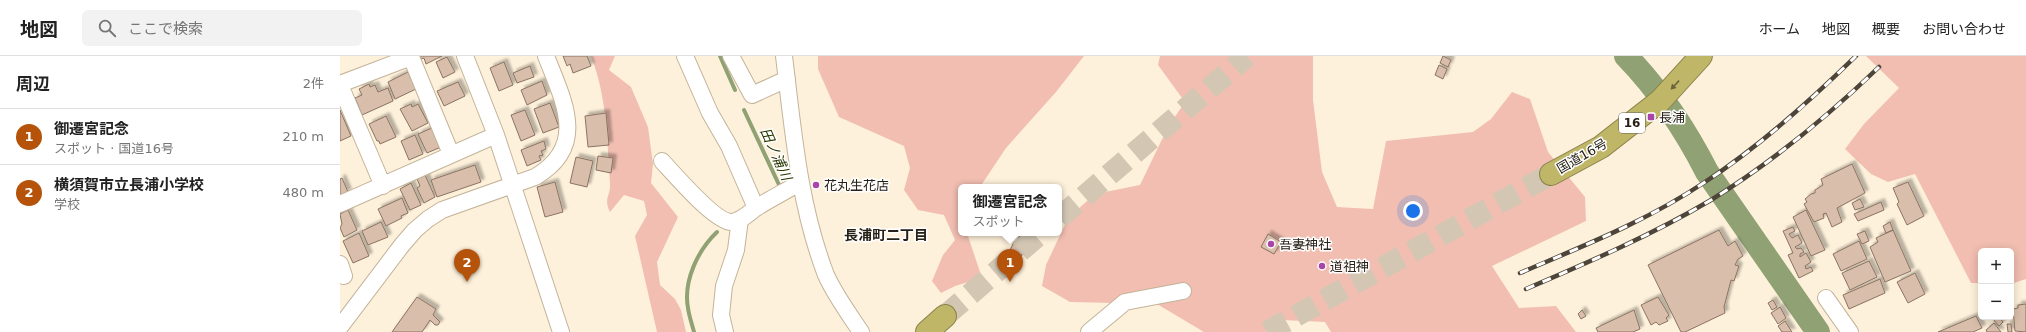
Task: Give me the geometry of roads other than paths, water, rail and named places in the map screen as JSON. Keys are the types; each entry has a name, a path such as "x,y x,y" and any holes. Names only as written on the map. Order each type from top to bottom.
{"highway":[{"name":"国道16号","path":"1551,174 1601,147 1660,101 1700,56"},
{"path":"927,332 945,316"}],"street":[{"path":"465,56 496,135 561,332"},
{"path":"340,327 402,246 428,219 442,210 512,186 548,170 560,155 567,139 568,127 565,107 546,56"},
{"path":"685,56 710,113 729,146 756,208"},
{"path":"731,56 752,94 787,79"},
{"path":"784,56 796,162 808,215 827,276 861,332"},
{"path":"382,186 340,84 410,57 451,154"},
{"path":"340,204 496,135"},
{"path":"662,161 696,197 720,218 732,222 740,220 756,208 801,182"},
{"path":"725,332 721,315 724,286 736,250 740,220"},
{"path":"1089,332 1125,302 1183,291"},
{"path":"1826,298 1850,332"}],"waterway":[{"name":"田ノ浦川","path":"720,56 735,90"},
{"path":"1626,56 1649,82 1671,111 1707,172 1818,332"},
{"name":"田ノ浦川","path":"744,110 781,189"},
{"name":"田ノ浦川","path":"694,332 688,311 687,298 690,277 698,257 710,239 717,232"}],"tunnel":[{"path":"1062,215 1247,56"},
{"path":"1267,332 1551,174"},
{"path":"945,316 1038,236"}],"railway":[{"path":"1520,273 1638,221 1705,182 1745,154 1784,123 1856,56"},
{"path":"1526,289 1597,258 1666,225 1711,200 1777,155 1840,103 1879,67"}],"place":[{"name":"長浦","path":"1651,117"},
{"name":"花丸生花店","path":"816,185"},
{"name":"吾妻神社","path":"1271,244"},
{"name":"道祖神","path":"1322,266"},
{"name":"横須賀市立長浦小学校","path":"467,282"},
{"name":"御遷宮記念","path":"1010,282"}],"district":[{"name":"長浦町二丁目","path":"886,235"}]}
